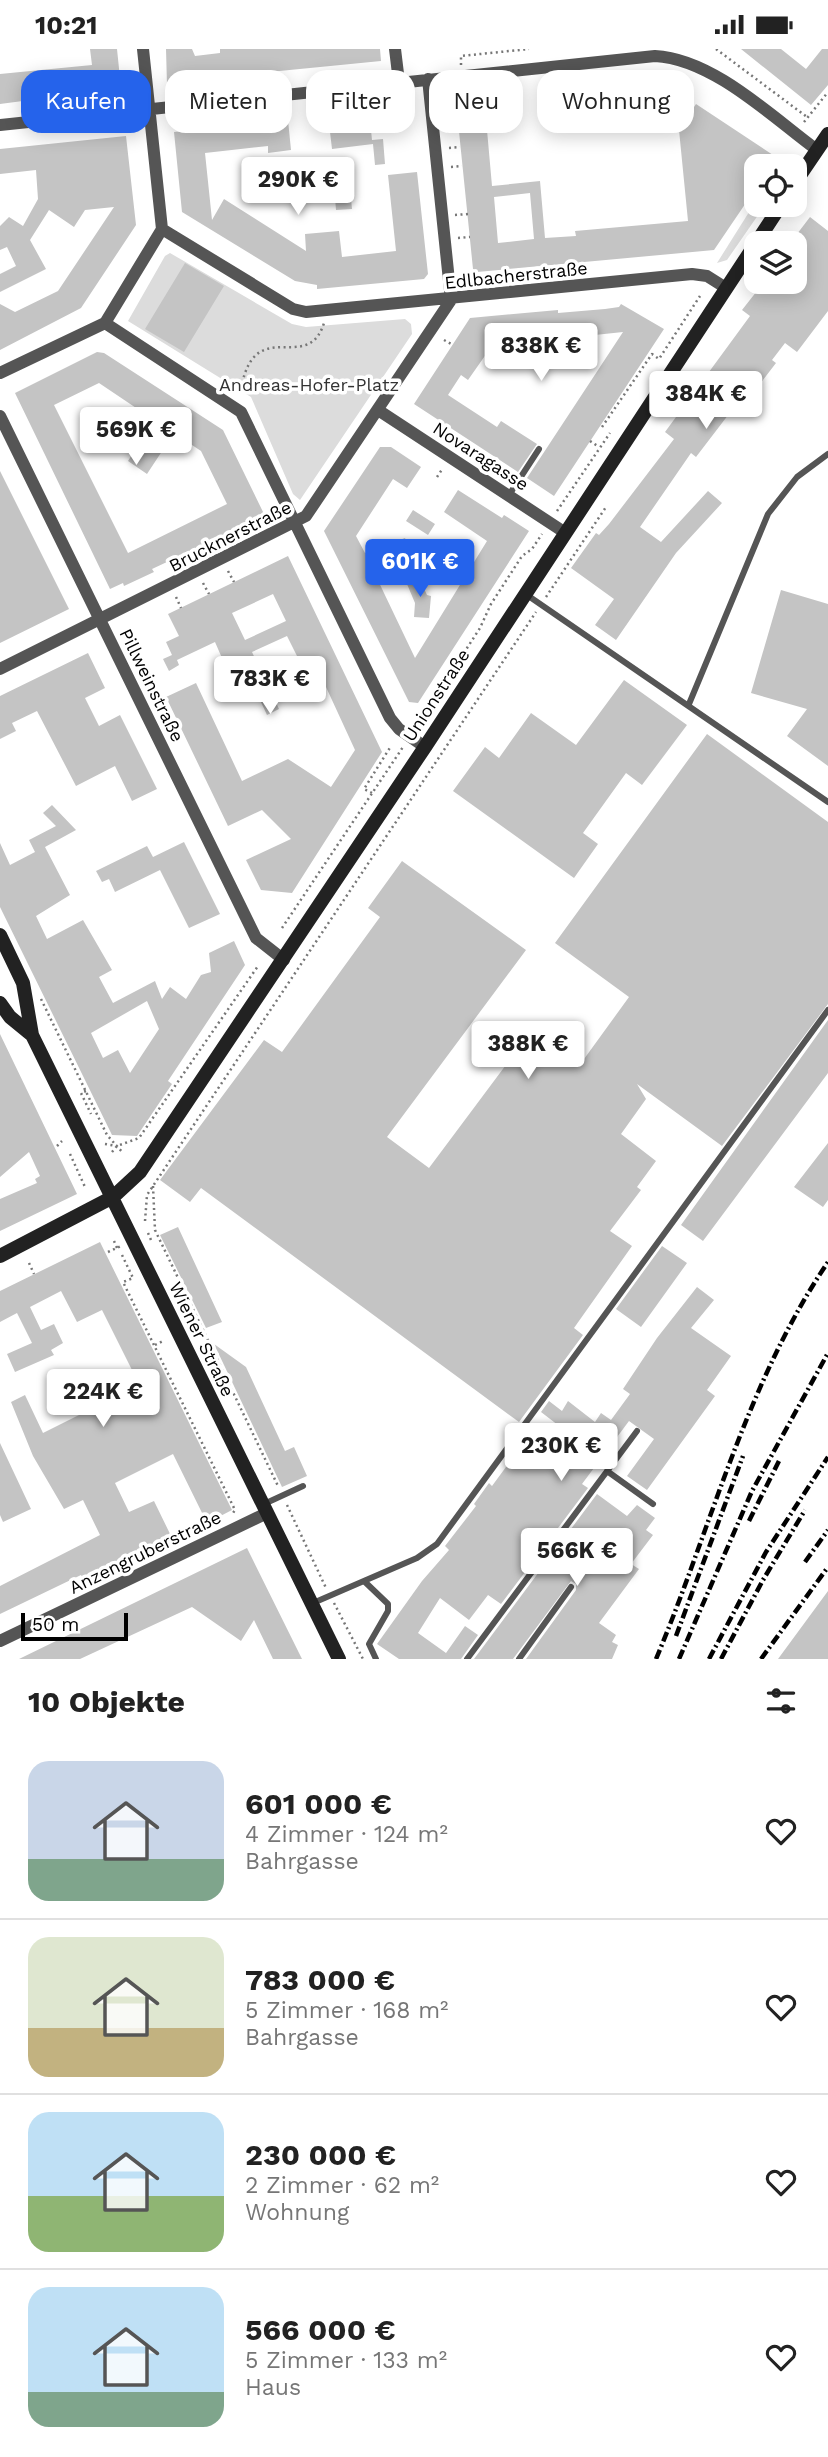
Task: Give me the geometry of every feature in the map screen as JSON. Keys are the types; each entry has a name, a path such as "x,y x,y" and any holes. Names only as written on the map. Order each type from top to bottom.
{"main road":[{"path":"807,165 828,134"},
{"name":"Unionstraße","path":"0,1256 113,1197 140,1171 284,960 772,217"},
{"name":"Wiener Straße","path":"0,935 23,983 32,1035 339,1659"},
{"name":"Wiener Straße","path":"0,1003 10,1017 32,1035"}],"street":[{"path":"143,49 145,70"},
{"path":"395,49 398,70"},
{"path":"415,80 644,56 675,58 706,70 817,150"},
{"path":"428,79 451,300"},
{"path":"151,109 306,92"},
{"path":"0,125 21,123"},
{"path":"0,373 105,323 162,229 151,133"},
{"name":"Edlbacherstraße","path":"162,229 293,309 306,312 451,300 692,274 706,276 726,288"},
{"name":"Brucknerstraße","path":"0,669 295,524 306,516 451,300"},
{"path":"105,323 242,412 390,718 399,729 425,747"},
{"name":"Novaragasse","path":"378,410 564,532"},
{"name":"Pillweinstraße","path":"0,417 256,938 284,960"},
{"name":"Anzengruberstraße","path":"0,1641 265,1509"}],"lane":[{"path":"509,495 539,449"},
{"path":"689,704 768,514 797,477 828,454"},
{"path":"524,593 828,802"},
{"path":"312,1604 417,1558 437,1544 828,1010"},
{"path":"467,1659 637,1431"},
{"path":"607,1471 653,1504"},
{"path":"265,1509 282,1496 303,1486"},
{"path":"364,1581 388,1604 388,1611 369,1644 376,1659"},
{"path":"519,1659 571,1587"}],"path":[{"path":"454,66 461,65 461,56 529,49"},
{"path":"716,49 807,117 828,92"},
{"path":"449,148 460,147"},
{"path":"451,167 462,166"},
{"path":"455,215 468,214"},
{"path":"457,238 470,237"},
{"path":"602,427 640,369 652,355 659,359 699,296"},
{"path":"239,394 246,369 255,355 272,349 305,346 316,341 324,323"},
{"path":"444,340 453,345"},
{"path":"559,509 610,433"},
{"path":"590,441 600,447"},
{"path":"437,477 444,466"},
{"path":"145,1221 147,1195 606,507"},
{"path":"228,571 234,582"},
{"path":"204,583 209,594"},
{"path":"176,597 181,608"},
{"path":"372,793 364,789 391,746"},
{"path":"112,1152 117,1146 139,1138 258,966"},
{"path":"40,997 107,1135 123,1153"},
{"path":"86,1091 80,1093 91,1114"},
{"path":"57,1146 62,1141"},
{"path":"106,1144 117,1146"},
{"path":"69,1154 85,1187"},
{"path":"153,1186 155,1230 330,1596 363,1659"},
{"path":"148,1233 151,1240"},
{"path":"114,1241 117,1248"},
{"path":"122,1255 132,1278 123,1282 235,1510 233,1513"},
{"path":"29,1263 34,1275"},
{"path":"155,1345 163,1341"}],"green space":[{"path":"746,217 757,217 747,231 744,231 744,235 727,260 717,263"},
{"name":"Andreas-Hofer-Platz","path":"170,253 292,324 306,327 405,319 411,324 412,334 300,500 293,494 251,397 128,321 165,256"}],"building":[{"path":"90,49 117,49 119,70 41,70 92,65"},
{"path":"166,49 192,49 195,56 220,53 220,49 380,49 381,61 290,70 167,70"},
{"path":"741,49 781,49 806,69 822,49 828,49 828,85 811,105"},
{"path":"21,72 21,101 0,104 0,74"},
{"path":"696,104 771,154 744,154 744,206 714,250 477,272 473,269 459,133 487,133 492,186 540,181 545,238 576,236 575,231 688,221 679,133 694,133","holes":["530,193 534,239 498,243 494,197"]},
{"path":"174,133 289,133 291,150 268,153 268,146 205,153 212,220 224,199 306,251 305,234 339,231 342,257 396,251 388,175 417,172 428,274 424,279 317,289 317,285 295,281 182,212"},
{"path":"330,133 371,133 372,140 383,139 385,164 375,165 373,144 332,149"},
{"path":"126,136 136,225 81,308 0,350 0,304 15,312 58,291 114,207 85,210 74,227 49,210 30,240 46,269 0,292 0,274 16,266 7,247 0,250 0,226 9,217 23,226 38,199 36,170 0,174 0,149"},
{"path":"331,159 332,170 348,169 352,209 336,210 333,173 293,176 291,163"},
{"path":"810,217 828,231 828,311 797,352 785,343 772,360 776,363 740,410 735,406 696,457 691,453 640,527 661,542 708,491 722,503 676,553 616,640 595,625 614,599 571,568 596,533 599,535 609,524 674,439 665,432 750,316 742,310 755,294 807,294 807,231 799,231"},
{"path":"185,263 224,286 184,352 145,329"},
{"path":"621,304 664,329 554,496 527,478 623,332 576,337 577,341 489,350 468,380 461,375 448,395 497,427 501,421 537,444 518,472 414,404 470,318 558,310 558,313 605,309 619,307"},
{"path":"97,352 104,353 223,430 265,516 152,569 154,572 124,586 123,583 110,589 15,393","holes":["99,383 154,420 128,461 147,474 174,433 201,451 227,504 128,553 54,405"]},
{"path":"380,447 391,447 421,467 407,488 393,479 356,536 365,553 405,538 412,555 373,570 415,658 487,541 444,512 458,490 502,518 504,515 529,531 418,703 409,702 324,531"},
{"path":"0,471 69,609 0,643"},
{"path":"413,510 435,524 428,535 406,521"},
{"path":"288,556 382,752 292,893 261,890 246,860 291,839 262,810 228,826 166,697 196,683 242,781 288,759 331,787 355,750 326,687 315,692 287,636 252,652 279,709 267,715 244,666 238,659 225,665 215,642 177,660 179,665 169,671 163,659 172,655 166,642 179,636 168,614","holes":["273,594 286,621 245,640 232,613"]},
{"path":"419,578 427,595 431,596 429,618 414,617 415,603 407,584"},
{"path":"781,590 828,604 828,766 787,736 807,709 751,693"},
{"path":"88,653 105,688 85,698 99,726 120,715 157,789 132,801 115,766 76,786 37,711 12,723 16,731 0,739 0,696"},
{"path":"624,680 687,725 642,785 626,773 583,833 598,844 574,878 453,791 485,747 499,758 531,713 576,745"},
{"path":"707,734 828,822 828,1004 722,1146 637,1084 646,1099 621,1134 656,1161 637,1187 641,1190 610,1231 632,1246 574,1328 583,1335 519,1422 201,1188 190,1202 160,1180 264,1040 282,1052 380,917 368,908 402,861 526,950 387,1137 429,1168 532,1030 579,1066 629,997 555,943"},
{"path":"52,805 76,830 45,847 70,895 36,916 47,939 83,920 112,970 99,977 113,1003 155,981 162,999 170,987 186,999 201,975 211,972 209,953 234,941 245,965 168,1081 172,1084 137,1136 112,1135 0,907 0,843 10,865 35,852 29,840 56,826 43,813","holes":["147,1001 159,1029 130,1073 118,1050 103,1058 91,1033"]},
{"path":"184,842 220,914 189,928 160,870 115,892 109,879 102,882 96,871 147,846 153,857"},
{"path":"828,1020 828,1073 703,1241 681,1225"},
{"path":"0,1034 77,1194 0,1231 0,1199 37,1183 35,1179 40,1176 29,1152 0,1177"},
{"path":"828,1143 828,1200 823,1207 794,1187"},
{"path":"178,1227 222,1322 206,1328 160,1235"},
{"path":"100,1242 232,1510 207,1523 173,1454 115,1483 129,1512 154,1501 173,1540 85,1582 81,1575 0,1614 0,1586 100,1535 83,1500 64,1509 33,1456 11,1402 25,1395 43,1433 85,1412 79,1401 134,1374 102,1310 77,1322 61,1291 30,1307 41,1330 54,1324 63,1343 51,1350 54,1355 15,1372 7,1354 32,1343 17,1313 0,1322 0,1291"},
{"path":"662,1246 687,1263 641,1327 616,1309"},
{"path":"697,1287 714,1300 691,1328 731,1356 707,1390 715,1396 647,1490 627,1476 654,1439 629,1421 582,1484 588,1488 501,1604 488,1595 469,1620 440,1598 418,1633 446,1653 465,1626 478,1635 461,1659 399,1659 377,1644 422,1581 449,1550 445,1546 476,1506 474,1504 489,1483 492,1486 528,1437 565,1463 580,1442 541,1412 549,1401 562,1411 568,1401 595,1422 601,1413 611,1420 630,1394 623,1389 657,1338"},
{"path":"214,1344 246,1367 285,1451 294,1447 307,1476 282,1487"},
{"path":"0,1443 31,1509 3,1522 0,1515"},
{"path":"597,1494 627,1516 637,1505 655,1518 646,1530 653,1535 631,1564 639,1569 599,1623 616,1635 612,1642 618,1645 612,1659 526,1659 576,1590 576,1584 571,1581 513,1659 474,1659"},
{"path":"247,1548 302,1659 273,1659 254,1620 241,1641 192,1607 80,1659 19,1659"},
{"path":"828,1591 828,1659 778,1659"}],"railway":[{"path":"656,1659 752,1406 799,1308 828,1262"},
{"path":"679,1659 752,1491 828,1353"},
{"path":"676,1636 743,1456"},
{"path":"709,1659 766,1552 828,1457"},
{"path":"749,1521 779,1461"},
{"path":"721,1659 763,1580 805,1510"},
{"path":"805,1562 828,1530"},
{"path":"761,1659 828,1567"}]}
